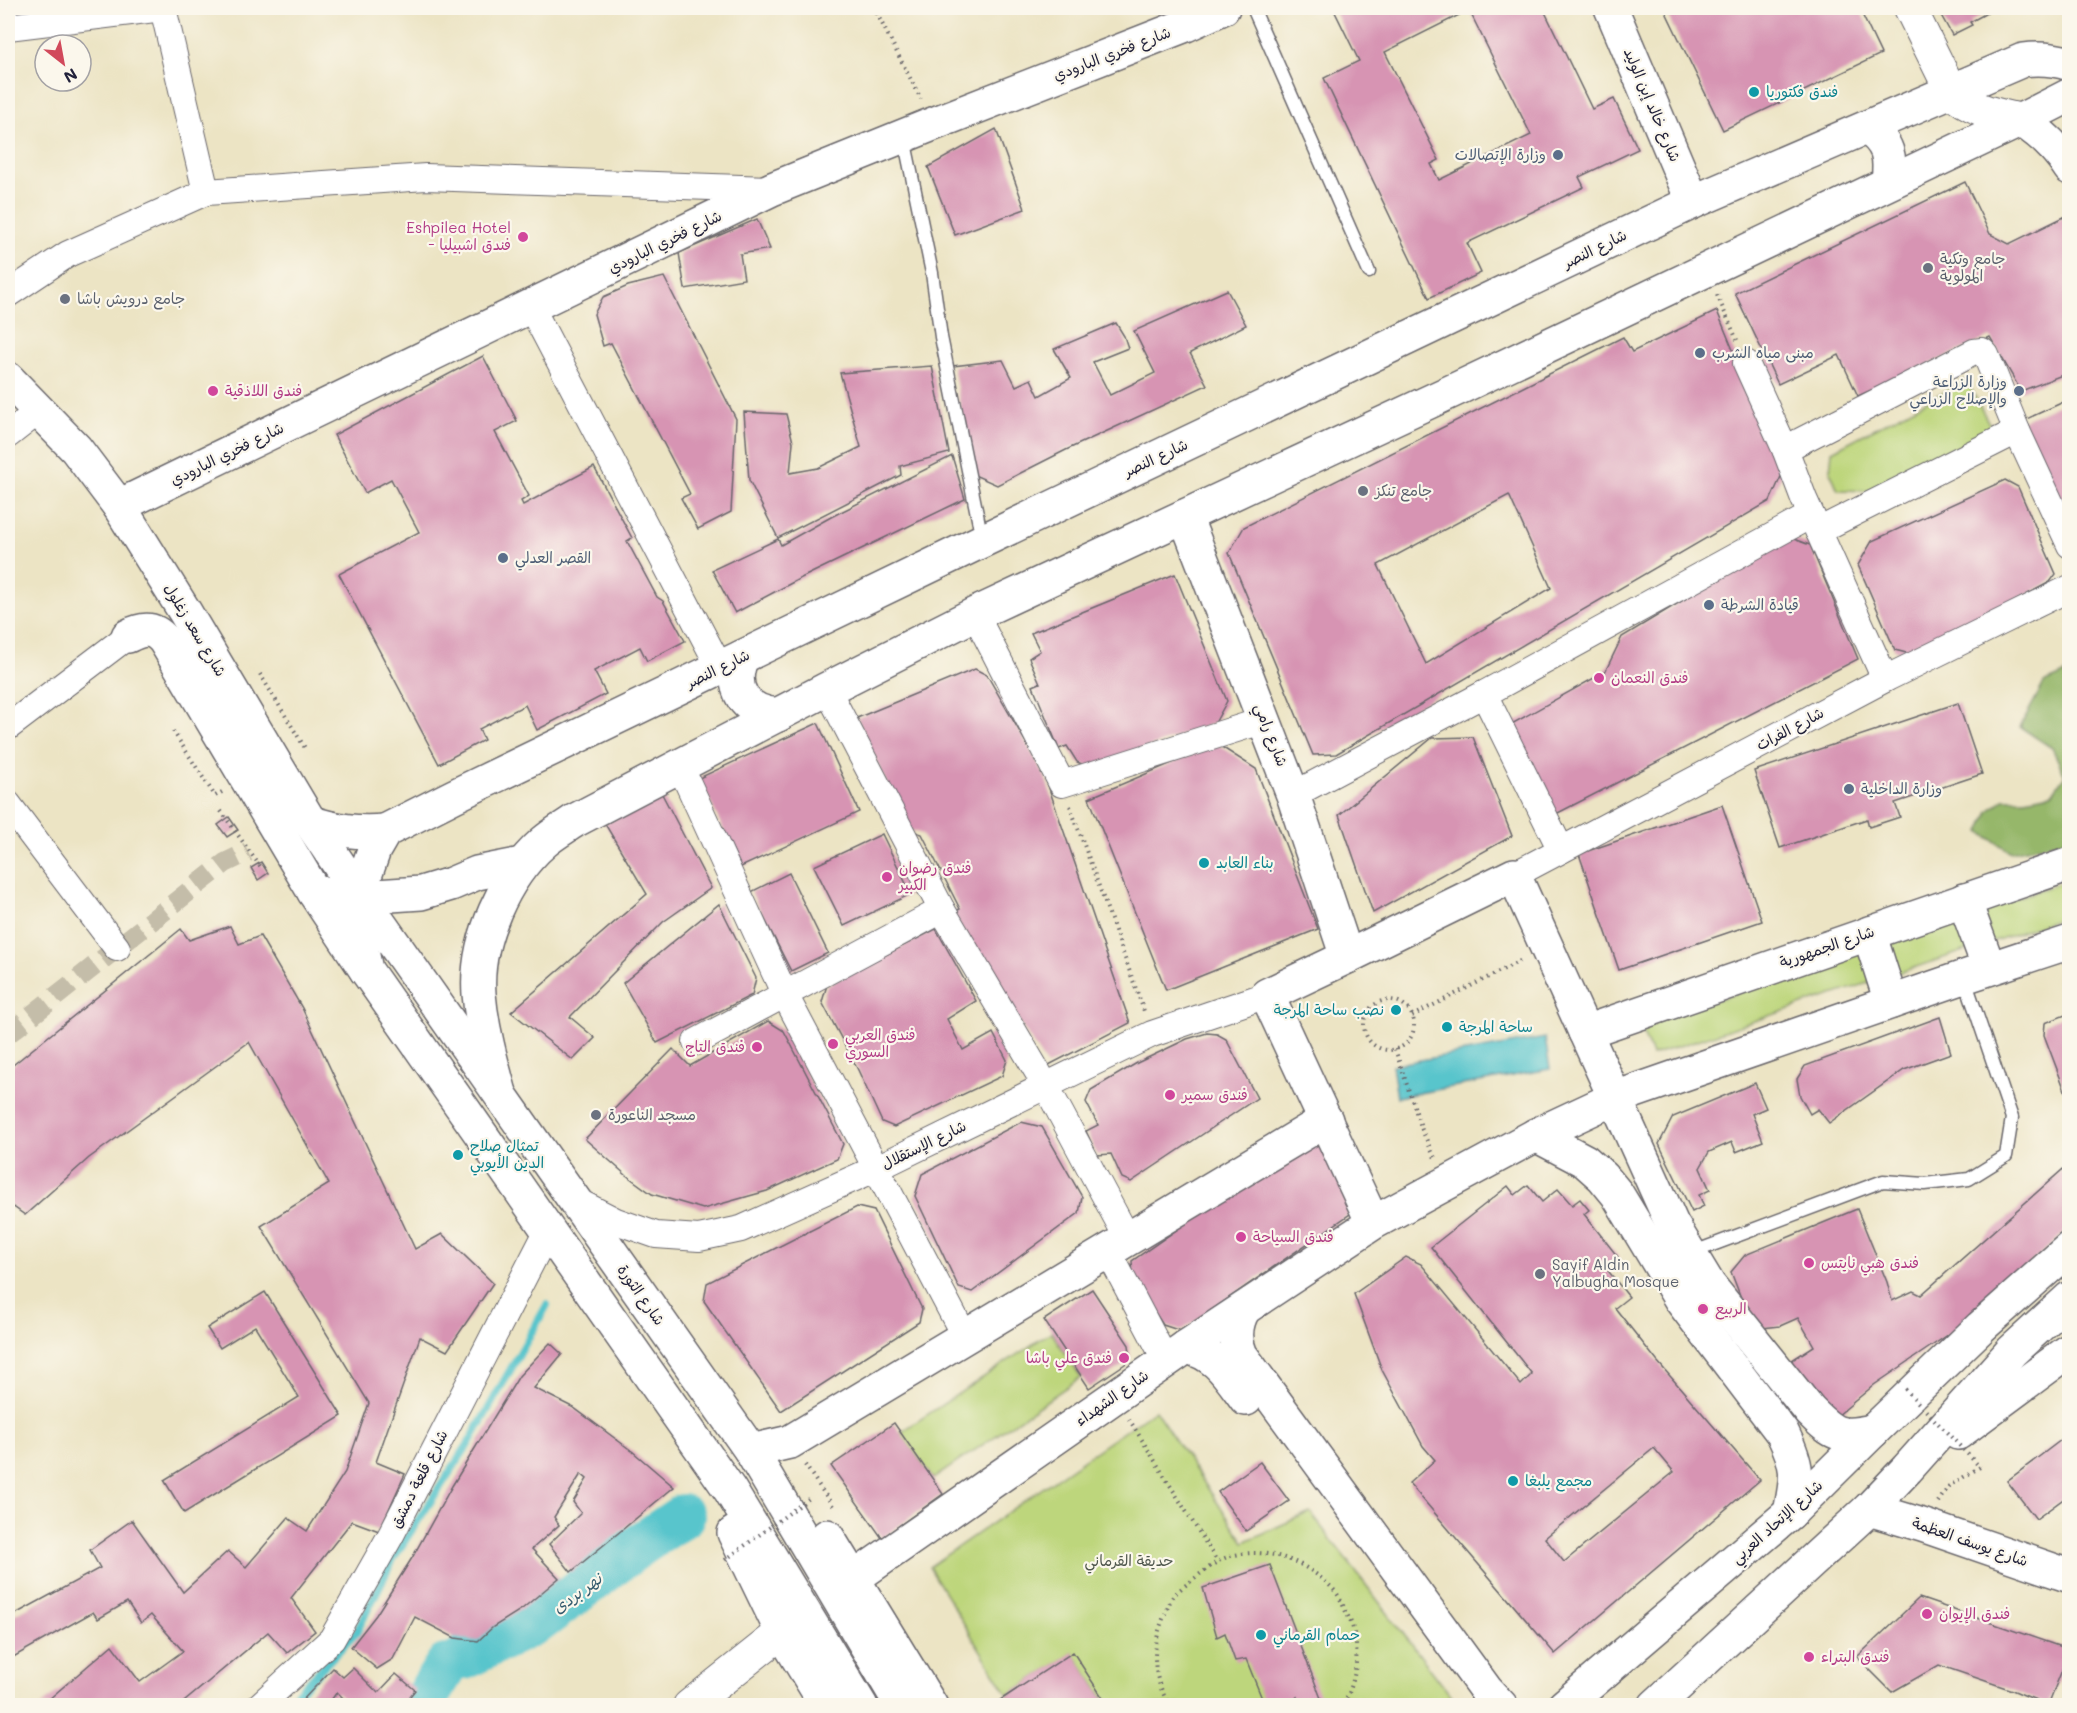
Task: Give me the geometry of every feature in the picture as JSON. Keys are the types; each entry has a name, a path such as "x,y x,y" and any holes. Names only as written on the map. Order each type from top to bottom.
{"main road":[{"name":"شارع فخري البارودي","path":"119,506 531,308 772,189 1186,25 1223,8"},
{"name":"شارع خالد إبن الوليد","path":"1611,8 1693,202"},
{"name":"شارع النصر","path":"385,831 982,541 1693,202 2023,60 2038,58 2070,64"},
{"path":"500,1094 485,1036 479,992 483,948 497,906 522,864 545,841 574,821 827,689 975,615 2070,95"},
{"path":"2021,120 2041,133 2061,153 2070,168"},
{"path":"1867,128 1884,144 1889,161 1888,182"},
{"name":"شارع سعد زغلول","path":"8,379 76,449 119,506 310,822 361,897"},
{"name":"شارع رامي","path":"1185,516 1293,795 1347,957"},
{"path":"128,636 141,629 152,630 165,641 314,892 366,970 730,1490 861,1706"},
{"path":"731,663 737,670 737,684 742,697 752,708 764,714 778,715"},
{"path":"310,822 335,830 360,833 385,831"},
{"path":"385,831 383,852 389,871 403,885 421,892"},
{"path":"366,970 360,930 361,897 374,850 385,831"},
{"path":"314,892 361,897 421,892 451,884 477,873 522,864"},
{"name":"شارع الجمهورية","path":"1585,1032 2070,864"},
{"path":"1873,1431 1842,1435 1827,1428 1810,1411 1709,1286 1669,1218 1615,1098 1514,875 1267,994 1373,1223 1536,1135 1615,1098 1976,972 2070,942"},
{"name":"شارع الثورة","path":"361,897 759,1464 902,1706"},
{"path":"1964,900 1976,972"},
{"path":"1869,933 1891,1002"},
{"path":"932,1706 810,1508 759,1464 790,1442 1326,1120"},
{"path":"1536,1135 1585,1161 1603,1177 1617,1194 1681,1300 1783,1434 1795,1458 1797,1479 1790,1514"},
{"name":"شارع الشهداء","path":"854,1578 1176,1354 1373,1223"},
{"name":"شارع الإتحاد العربي","path":"1564,1706 1790,1514 1981,1327 2070,1248"},
{"path":"1654,1706 1869,1509 2012,1351 2070,1298"},
{"path":"1244,1308 1235,1332 1241,1356 1471,1706"},
{"path":"1907,1469 2070,1350"},
{"path":"1176,1354 1206,1353 1222,1366 1486,1690 1502,1706"},
{"path":"730,1490 729,1521 735,1536 782,1632 827,1706"},
{"name":"شارع يوسف العظمة","path":"1869,1509 2070,1576"}],"street":[{"path":"8,27 163,8 206,192"},
{"path":"1910,8 1951,91 1973,108 2021,120"},
{"path":"8,294 68,254 206,192 426,177 772,189"},
{"path":"531,308 731,663"},
{"path":"1785,448 1974,352 1982,351 1986,355 2017,431 2070,544"},
{"path":"1746,363 1785,448 1814,523 1885,679"},
{"path":"8,435 39,410"},
{"path":"1293,795 1814,523 2017,431"},
{"name":"شارع الفرات","path":"1514,875 1885,679 2070,588"},
{"path":"975,615 1062,784 1265,720"},
{"path":"8,727 128,636"},
{"path":"827,689 942,910 1046,1086 1118,1245 1176,1354"},
{"path":"1484,694 1561,850"},
{"path":"680,766 784,995 964,1337"},
{"path":"8,804 117,948"},
{"path":"696,1042 942,910"},
{"name":"شارع الإستقلال","path":"575,1200 616,1221 656,1235 699,1238 741,1229 875,1168 1152,1034 1267,994"},
{"name":"شارع قلعة دمشق","path":"259,1706 332,1639 391,1535 548,1230"},
{"path":"689,1706 782,1632"}],"lane":[{"path":"1253,8 1369,272"},
{"path":"903,137 932,273 941,337 982,541"},
{"path":"1690,1254 1883,1181 1925,1184 1969,1179 2006,1156 2012,1118 1976,972"}],"path":[{"path":"874,8 933,124"},
{"path":"1707,269 1746,363"},
{"path":"260,674 305,748"},
{"path":"173,731 215,796 222,792"},
{"path":"1062,784 1152,1034"},
{"path":"221,811 262,869"},
{"path":"1412,1016 1547,948"},
{"path":"1390,1000 1399,1002 1412,1016 1414,1024 1408,1040 1395,1049 1376,1047 1365,1032 1364,1023 1367,1014 1372,1006 1381,1002 1390,1000"},
{"path":"1395,1049 1422,1130"},
{"path":"1905,1389 1980,1467 1949,1486 1922,1525"},
{"path":"1115,1396 1217,1561"},
{"path":"725,1560 812,1497"},
{"path":"1170,1706 1162,1693 1155,1668 1157,1633 1173,1595 1217,1561 1252,1553 1288,1558 1309,1568 1336,1591 1353,1625 1357,1661 1349,1695 1343,1706"}],"green space":[{"path":"1966,380 1993,431 1877,491 1838,490 1830,471 1832,451"},
{"path":"2069,672 2069,840 2011,852 1980,832 1989,811 2004,799 2024,799 2052,794 2065,775 2052,748 2020,727 2044,683"},
{"path":"2069,880 2069,916 1652,1055 1640,1026"},
{"path":"1051,1332 1081,1377 933,1479 900,1433"},
{"name":"حديقة القرماني","path":"1155,1410 1244,1542 1310,1512 1458,1705 1108,1705 1073,1653 1008,1695 929,1567"}],"water":[{"path":"1545,1038 1550,1069 1397,1097 1392,1065"}],"building":[{"name":"وزارة الإتصالات","path":"1333,8 1543,8 1592,109 1614,99 1638,149 1579,177 1584,187 1467,243 1481,273 1429,298 1324,78 1359,61","holes":["1469,10 1531,135 1439,180 1431,164 1439,160 1385,52"]},
{"name":"فندق فكتوريا","path":"1664,8 1859,8 1881,54 1723,130"},
{"path":"1937,8 1996,8 1970,22 1972,25 1952,35"},
{"path":"996,129 1025,209 955,235 928,167"},
{"name":"جامع وتكية المولوية","path":"1965,182 1990,234 2009,244 2068,215 2070,372 2021,391 1990,337 1858,396 1839,355 1778,384 1735,293"},
{"path":"757,219 770,249 740,254 744,279 685,289 679,253"},
{"path":"664,277 736,419 731,512 698,529 681,498 690,494 611,343 603,346 594,314 603,297 628,286"},
{"path":"1227,290 1246,325 1190,353 1207,385 1066,450 997,485 972,474 953,366 1003,360 1016,386 1031,379 1039,396 1071,378 1054,349 1116,323 1128,348 1093,362 1110,395 1155,373 1134,331"},
{"path":"1717,311 1783,472 1770,501 1336,754 1313,755 1229,553 1244,527 1623,337 1632,352","holes":["1509,495 1551,588 1426,664 1378,565"]},
{"name":"القصر العدلي","path":"483,356 517,421 495,432 529,496 521,501 523,505 594,467 632,538 627,541 657,597 663,601 685,641 647,661 640,647 594,671 606,694 537,730 525,705 479,729 484,740 439,764 339,574 419,532 391,479 365,493 334,435"},
{"path":"932,366 949,453 900,466 901,475 778,538 749,480 744,412 786,414 793,442 790,473 818,468 861,447 840,373"},
{"path":"2070,399 2070,526 2022,421"},
{"path":"952,456 965,499 799,579 735,613 712,570 778,539 781,545"},
{"path":"2005,480 2018,487 2056,574 2050,582 1914,655 1895,650 1858,565 1872,541"},
{"path":"1788,537 1810,545 1858,659 1554,815 1508,726 1605,672 1622,637"},
{"path":"1175,574 1227,701 1215,723 1091,768 1077,762 1067,746 1059,749 1033,686 1040,683 1029,658 1040,651 1031,633"},
{"path":"975,669 987,675 1044,774 1130,1023 1047,1066 951,914 960,909 922,834 907,829 857,718"},
{"name":"وزارة الداخلية","path":"1958,703 1982,774 1895,803 1900,817 1869,827 1867,819 1780,848 1754,771"},
{"path":"818,723 859,812 741,867 699,778"},
{"path":"1473,737 1512,836 1373,913 1339,815 1432,738"},
{"name":"بناء العابد","path":"1217,744 1256,769 1318,929 1166,990 1089,798"},
{"path":"661,792 711,888 663,922 570,1017 595,1038 573,1060 511,1012 647,894 605,824"},
{"path":"1722,805 1762,921 1619,970 1579,854"},
{"path":"229,817 238,830 227,837 218,825"},
{"path":"882,834 911,894 844,926 814,866"},
{"path":"261,862 268,873 258,880 251,868"},
{"path":"789,873 828,953 791,971 751,892"},
{"path":"719,904 756,978 752,995 657,1043 623,983"},
{"path":"230,926 239,944 260,936 302,1008 415,1249 442,1234 493,1283 447,1351 420,1337 376,1462 405,1474 379,1531 352,1521 291,1598 315,1631 287,1653 268,1632 179,1706 41,1706 112,1645 140,1682 183,1651 151,1615 141,1623 127,1602 98,1619 93,1612 8,1660 8,1618 100,1568 90,1550 132,1520 183,1592 228,1551 246,1567 288,1518 307,1531 345,1472 369,1403 261,1226 329,1184 249,1042 89,1158 25,1215 8,1203 8,1069 181,929 189,940"},
{"path":"936,929 976,1001 947,1019 963,1050 993,1033 1007,1060 1002,1076 894,1127 882,1122 822,1002 827,985"},
{"path":"2070,1013 2069,1101 2044,1035 2045,1023"},
{"path":"1940,1017 1951,1053 1904,1070 1829,1123 1818,1109 1810,1114 1800,1096 1797,1079 1805,1066"},
{"path":"768,1021 784,1031 843,1144 837,1159 767,1191 703,1209 652,1194 626,1175 585,1139 673,1049 690,1066"},
{"path":"1207,1033 1217,1034 1226,1039 1257,1098 1131,1182 1122,1178 1111,1154 1097,1155 1086,1131 1098,1125 1086,1102 1091,1090 1137,1063 1187,1039"},
{"path":"1755,1083 1766,1108 1752,1114 1763,1141 1736,1152 1732,1142 1709,1152 1700,1168 1710,1190 1699,1195 1704,1206 1692,1212 1659,1144 1673,1117"},
{"path":"1021,1122 1042,1127 1082,1197 1079,1213 972,1292 959,1288 915,1196 922,1174"},
{"name":"فندق السياحة","path":"1309,1138 1324,1144 1355,1197 1350,1214 1181,1331 1163,1325 1133,1278 1132,1261"},
{"path":"2070,1163 2070,1228 1955,1330 1874,1385 1837,1416 1786,1364 1814,1346 1798,1318 1780,1326 1753,1329 1731,1272 1745,1255 1857,1209 1887,1282 1892,1301 1913,1291 1921,1295"},
{"path":"1528,1185 1542,1202 1558,1189 1572,1205 1580,1199 1589,1210 1584,1214 1618,1257 1605,1267 1629,1297 1615,1308 1657,1361 1760,1480 1555,1654 1409,1483 1435,1460 1423,1446 1382,1370 1354,1294 1406,1257 1421,1264 1521,1385 1532,1374 1431,1247 1508,1186 1515,1195","holes":["1654,1448 1674,1472 1564,1562 1545,1538"]},
{"path":"857,1207 874,1211 922,1309 919,1322 781,1411 704,1301 707,1283"},
{"path":"1092,1289 1129,1345 1131,1360 1089,1388 1044,1320"},
{"path":"265,1292 342,1416 184,1513 164,1480 299,1397 255,1326 220,1348 207,1328"},
{"path":"550,1343 562,1354 534,1388 574,1408 632,1451 674,1487 571,1572 549,1544 581,1513 573,1502 587,1479 581,1474 554,1517 559,1525 532,1549 559,1578 522,1609 493,1627 478,1641 455,1638 415,1617 393,1659 377,1669 351,1647 376,1615 412,1558 452,1486 519,1376"},
{"path":"894,1423 943,1494 882,1538 831,1466"},
{"path":"2061,1440 2070,1451 2070,1494 2036,1519 2007,1481"},
{"path":"1260,1462 1289,1501 1246,1531 1218,1492"},
{"name":"حمام القرماني","path":"1270,1565 1322,1701 1300,1706 1297,1697 1288,1706 1265,1706 1246,1659 1235,1661 1225,1633 1217,1637 1203,1588"},
{"path":"1919,1598 2070,1650 2048,1705 1939,1665 1892,1692 1857,1657"},
{"path":"1073,1652 1108,1706 991,1706 1008,1695"},
{"path":"333,1668 343,1677 353,1668 378,1693 396,1674 415,1690 402,1706 373,1706 369,1702 365,1706 351,1706 337,1692 329,1703 332,1706 297,1706"}],"waterway":[{"path":"285,1706 356,1633 394,1557 469,1443 547,1305"},
{"name":"نهر بردى","path":"464,1658 540,1620 637,1547 683,1516"},
{"name":"نهر بردى","path":"421,1706 446,1666"}],"tunnel":[{"path":"8,1034 225,863 248,852"}],"place":[{"name":"فندق فكتوريا","path":"1754,92"},
{"name":"وزارة الإتصالات","path":"1558,155"},
{"name":"Eshpilea Hotel - فندق اشبيليا","path":"523,237"},
{"name":"جامع وتكية المولوية","path":"1928,268"},
{"name":"جامع درويش باشا","path":"65,299"},
{"name":"مبنى مياه الشرب","path":"1700,353"},
{"name":"فندق اللاذقية","path":"213,391"},
{"name":"وزارة الزراعة والإصلاح الزراعي","path":"2019,391"},
{"name":"جامع تنكز","path":"1363,491"},
{"name":"القصر العدلي","path":"503,558"},
{"name":"قيادة الشرطة","path":"1709,605"},
{"name":"فندق النعمان","path":"1599,678"},
{"name":"وزارة الداخلية","path":"1849,789"},
{"name":"بناء العابد","path":"1204,863"},
{"name":"فندق رضوان الكبير","path":"887,877"},
{"name":"نصب ساحة المرجة","path":"1396,1010"},
{"name":"ساحة المرجة","path":"1447,1027"},
{"name":"فندق العربي السوري","path":"833,1044"},
{"name":"فندق التاج","path":"757,1047"},
{"name":"فندق سمير","path":"1170,1095"},
{"name":"مسجد الناعورة","path":"596,1115"},
{"name":"تمثال صلاح الدين الأيوبي","path":"458,1155"},
{"name":"فندق السياحة","path":"1241,1237"},
{"name":"فندق هبي نايتس","path":"1809,1263"},
{"name":"Sayif Aldin Yalbugha Mosque","path":"1540,1274"},
{"name":"الربيع","path":"1703,1309"},
{"name":"فندق علي باشا","path":"1124,1358"},
{"name":"مجمع يلبغا","path":"1513,1481"},
{"name":"فندق الإيوان","path":"1927,1614"},
{"name":"حمام القرماني","path":"1261,1635"},
{"name":"فندق البتراء","path":"1809,1657"}]}
